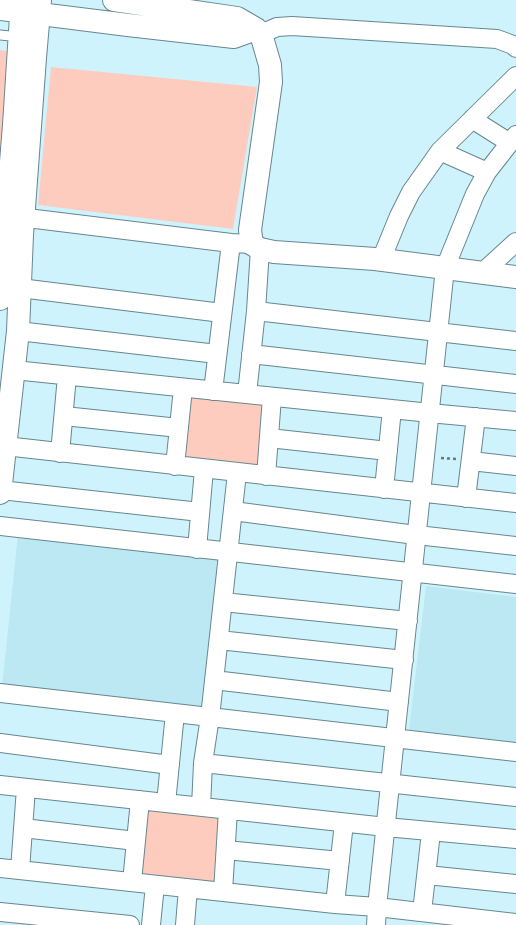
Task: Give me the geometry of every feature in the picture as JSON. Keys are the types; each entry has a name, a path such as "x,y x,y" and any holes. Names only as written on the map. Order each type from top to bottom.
{"street":[{"path":"128,25 126,1 237,18 259,32 270,66 271,82 250,230 256,246 256,311 247,394"},
{"path":"0,299 1,275 10,216 19,37 31,6"},
{"path":"0,9 31,6 128,25 234,37 277,27 292,26 497,39 513,45 516,48"},
{"path":"381,260 399,216 411,192 440,151 516,76"},
{"path":"376,925 446,268 474,194 487,172 513,139 472,119"},
{"path":"440,151 487,172"},
{"path":"10,216 256,246 274,252 381,260 516,277"},
{"path":"0,493 18,331 20,288 10,216"},
{"path":"482,273 516,242"},
{"path":"213,391 230,243"},
{"path":"20,288 222,313"},
{"path":"256,311 516,341"},
{"path":"18,331 217,354"},
{"path":"251,354 516,384"},
{"path":"14,370 516,421"},
{"path":"60,453 67,376"},
{"path":"175,466 183,388"},
{"path":"266,476 272,397"},
{"path":"384,489 392,409"},
{"path":"64,416 179,428"},
{"path":"466,498 476,418"},
{"path":"269,438 388,451"},
{"path":"5,446 422,494 516,503"},
{"path":"471,461 516,466"},
{"path":"197,549 204,469"},
{"path":"201,807 203,763 210,717 237,473"},
{"path":"0,490 200,512"},
{"path":"233,511 417,535 516,546"},
{"path":"0,526 516,584"},
{"path":"223,602 408,621"},
{"path":"219,640 404,660"},
{"path":"214,680 400,702"},
{"path":"0,693 516,752"},
{"path":"166,803 175,713"},
{"path":"0,744 170,765"},
{"path":"203,763 516,796"},
{"path":"0,785 344,823 516,840"},
{"path":"20,870 26,788"},
{"path":"132,882 140,800"},
{"path":"223,892 228,810"},
{"path":"335,904 344,823"},
{"path":"23,828 136,841"},
{"path":"422,912 431,832"},
{"path":"226,850 340,861"},
{"path":"0,868 516,923"},
{"path":"426,875 516,884"},
{"path":"152,925 155,885"},
{"path":"185,925 188,888"},
{"path":"0,912 130,925"}],"path":[{"path":"426,456 471,461"}],"shaded area":[{"path":"0,50 13,52 0,166"},
{"path":"51,67 257,87 233,229 38,205"},
{"path":"185,395 269,404 261,472 178,463"},
{"path":"18,534 225,555 208,712 2,687"},
{"path":"426,586 516,597 516,743 409,730"},
{"path":"142,810 226,819 218,887 135,878"}]}
